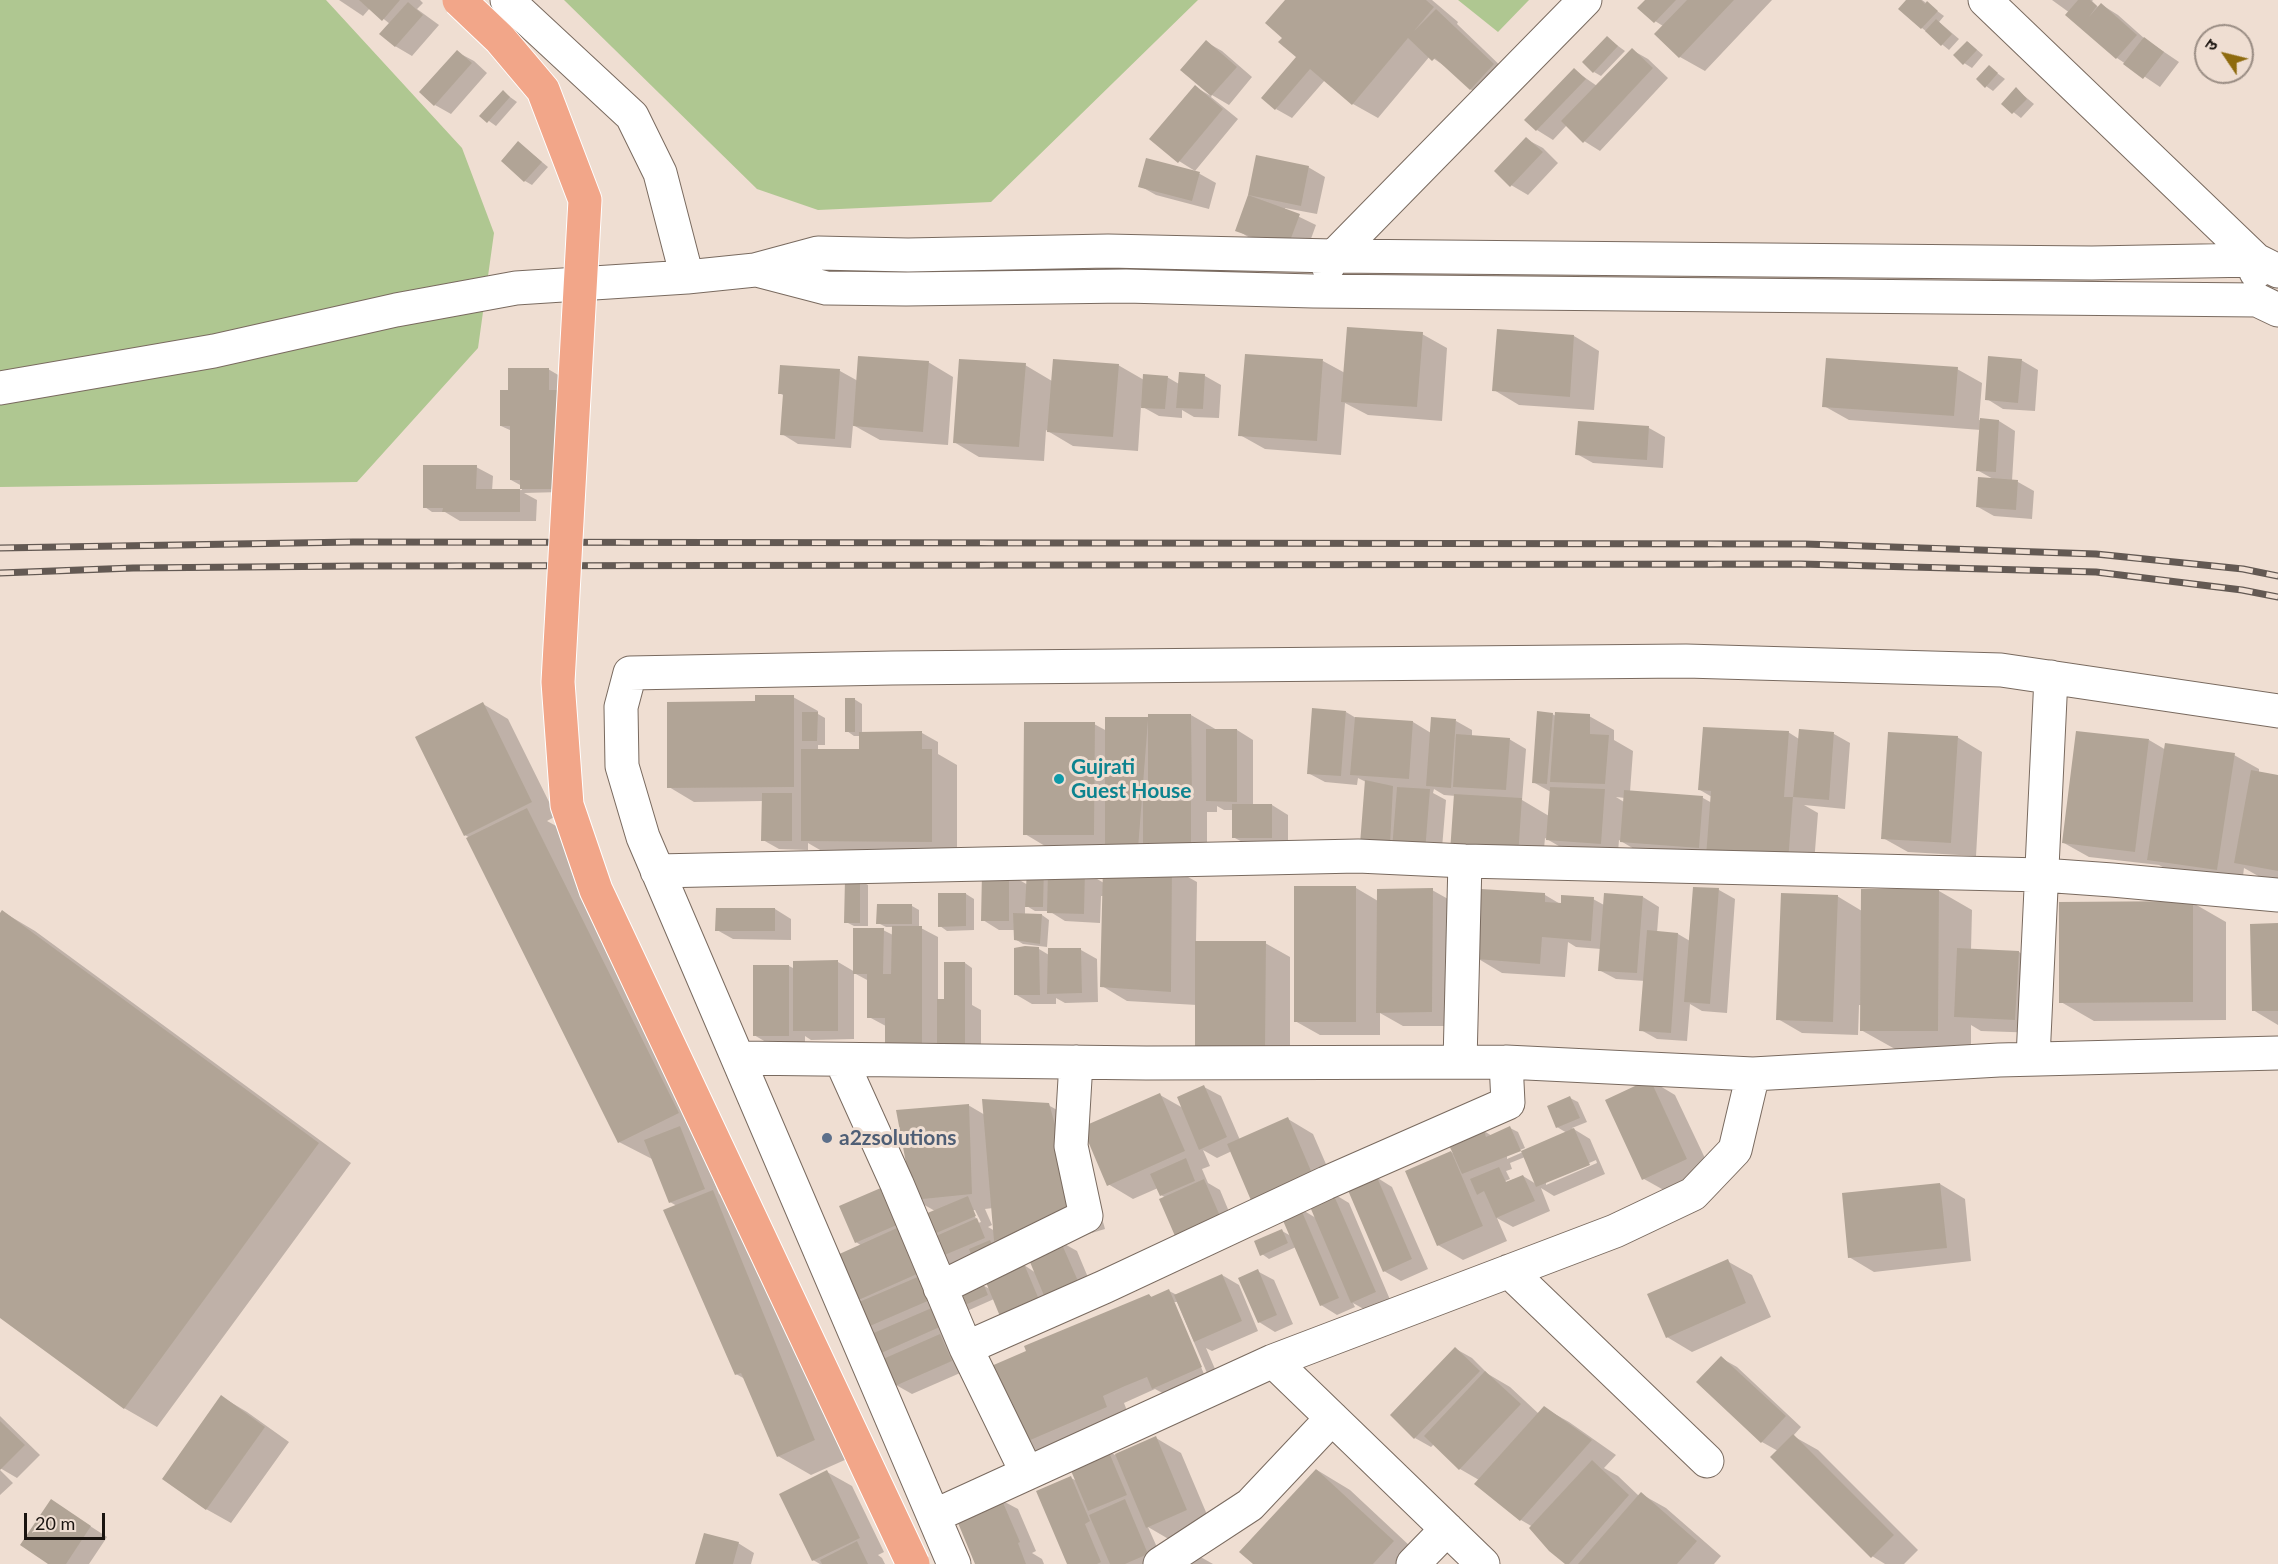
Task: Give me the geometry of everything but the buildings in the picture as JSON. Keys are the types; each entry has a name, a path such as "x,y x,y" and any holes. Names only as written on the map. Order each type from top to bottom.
{"main road":[{"path":"459,0 500,39 543,90 585,200 558,682 567,805 596,891 913,1564"}],"street":[{"path":"507,0 632,116 660,173 687,277"},
{"path":"1313,291 1334,256 1585,0"},
{"path":"755,270 826,288 906,290 1126,286 1313,291 2267,305 2267,265 1985,0"},
{"path":"0,387 214,351 396,310 516,288 687,277 755,270 818,253 908,255 1108,251 1334,256 2267,265"},
{"path":"954,1564 643,837 622,766 621,707 630,673 892,668 1686,662 2001,670 2278,711"},
{"path":"2033,1058 2051,677"},
{"path":"657,871 1358,856 1465,861 2042,875 2278,895"},
{"path":"1460,1062 1465,861"},
{"path":"738,1058 1076,1062 1506,1062 1753,1074 2033,1058 2278,1053"},
{"path":"841,1060 966,1348 1027,1473"},
{"path":"940,1288 1086,1216 1071,1146 1076,1062"},
{"path":"966,1348 1104,1287 1326,1183 1508,1103 1506,1062"},
{"path":"933,1516 1273,1361 1615,1231 1693,1194 1735,1149 1753,1074"},
{"path":"1509,1271 1707,1461"},
{"path":"1273,1361 1483,1564"},
{"path":"1160,1564 1250,1505 1332,1418"},
{"path":"1413,1564 1447,1529"}],"green space":[{"path":"0,0 326,0 462,148 494,233 478,348 357,482 0,487"},
{"path":"564,0 1198,0 991,202 818,210 757,189"},
{"path":"1458,0 1529,0 1498,32"}],"railway":[{"path":"0,548 353,542 1805,544 2096,554 2243,569 2278,576"},
{"path":"0,573 133,568 358,566 1801,564 2096,572 2242,590 2278,597"}],"place":[{"name":"Gujrati Guest House","path":"1059,779"},
{"name":"a2zsolutions","path":"827,1138"}]}
